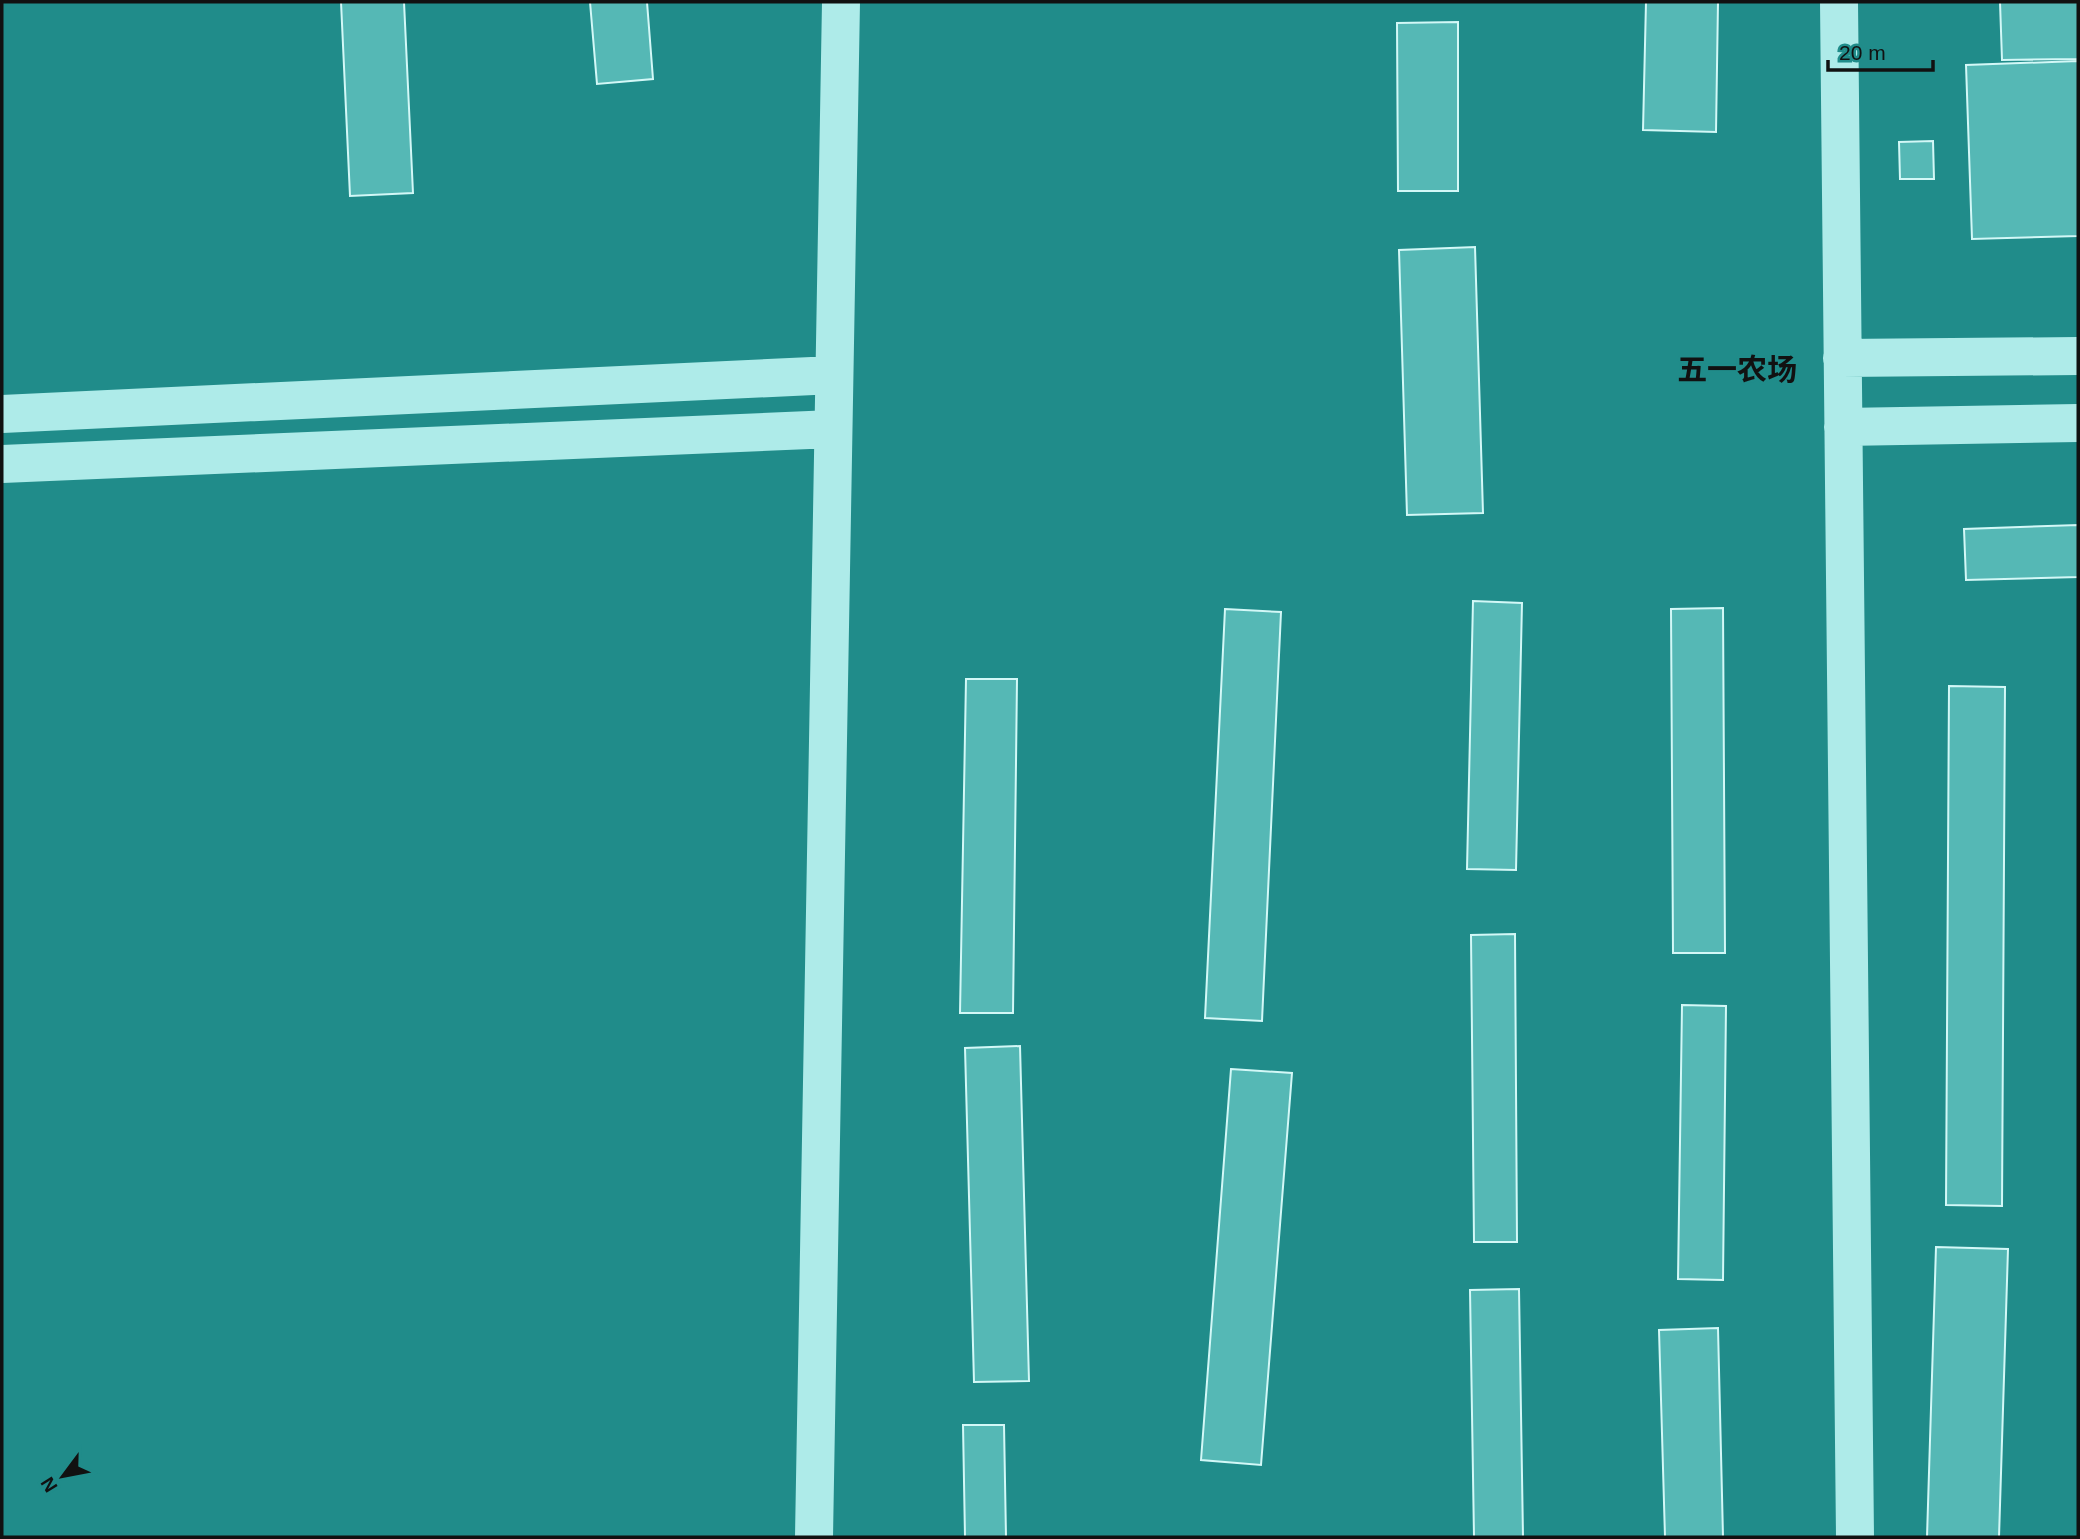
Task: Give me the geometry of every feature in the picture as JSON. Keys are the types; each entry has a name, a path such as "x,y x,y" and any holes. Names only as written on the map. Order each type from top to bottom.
{"street":[{"path":"814,1537 841,2"},
{"path":"1839,2 1855,1537"},
{"path":"1842,358 2078,356"},
{"path":"2,414 834,374"},
{"path":"1843,427 2078,423"},
{"path":"2,464 834,429"}],"building":[{"path":"341,2 404,2 413,193 350,196"},
{"path":"590,2 647,2 653,79 597,84"},
{"path":"1646,2 1718,2 1716,132 1643,130"},
{"path":"2000,2 2078,2 2078,59 2002,60"},
{"path":"1458,22 1458,191 1398,191 1397,23"},
{"path":"2078,61 2078,236 1972,239 1966,65"},
{"path":"1933,141 1934,179 1900,179 1899,142"},
{"path":"1475,247 1483,513 1407,515 1399,250"},
{"path":"2078,525 2078,577 1966,580 1964,529"},
{"path":"1473,601 1522,603 1516,870 1467,869"},
{"path":"1723,608 1725,953 1673,953 1671,609"},
{"path":"1225,609 1281,612 1262,1021 1205,1018"},
{"path":"966,679 1017,679 1013,1013 960,1013"},
{"path":"1949,686 2005,687 2002,1206 1946,1205"},
{"path":"1515,934 1517,1242 1474,1242 1471,935"},
{"path":"1682,1005 1726,1006 1723,1280 1678,1279"},
{"path":"1020,1046 1029,1381 974,1382 965,1048"},
{"path":"1231,1069 1292,1073 1261,1465 1201,1460"},
{"path":"1936,1247 2008,1249 1999,1537 1927,1537"},
{"path":"1519,1289 1523,1537 1474,1537 1470,1290"},
{"path":"1718,1328 1723,1537 1665,1537 1659,1330"},
{"path":"963,1425 1004,1425 1006,1537 965,1537"}],"district":[{"name":"五一农场","path":"1737,369"}]}
